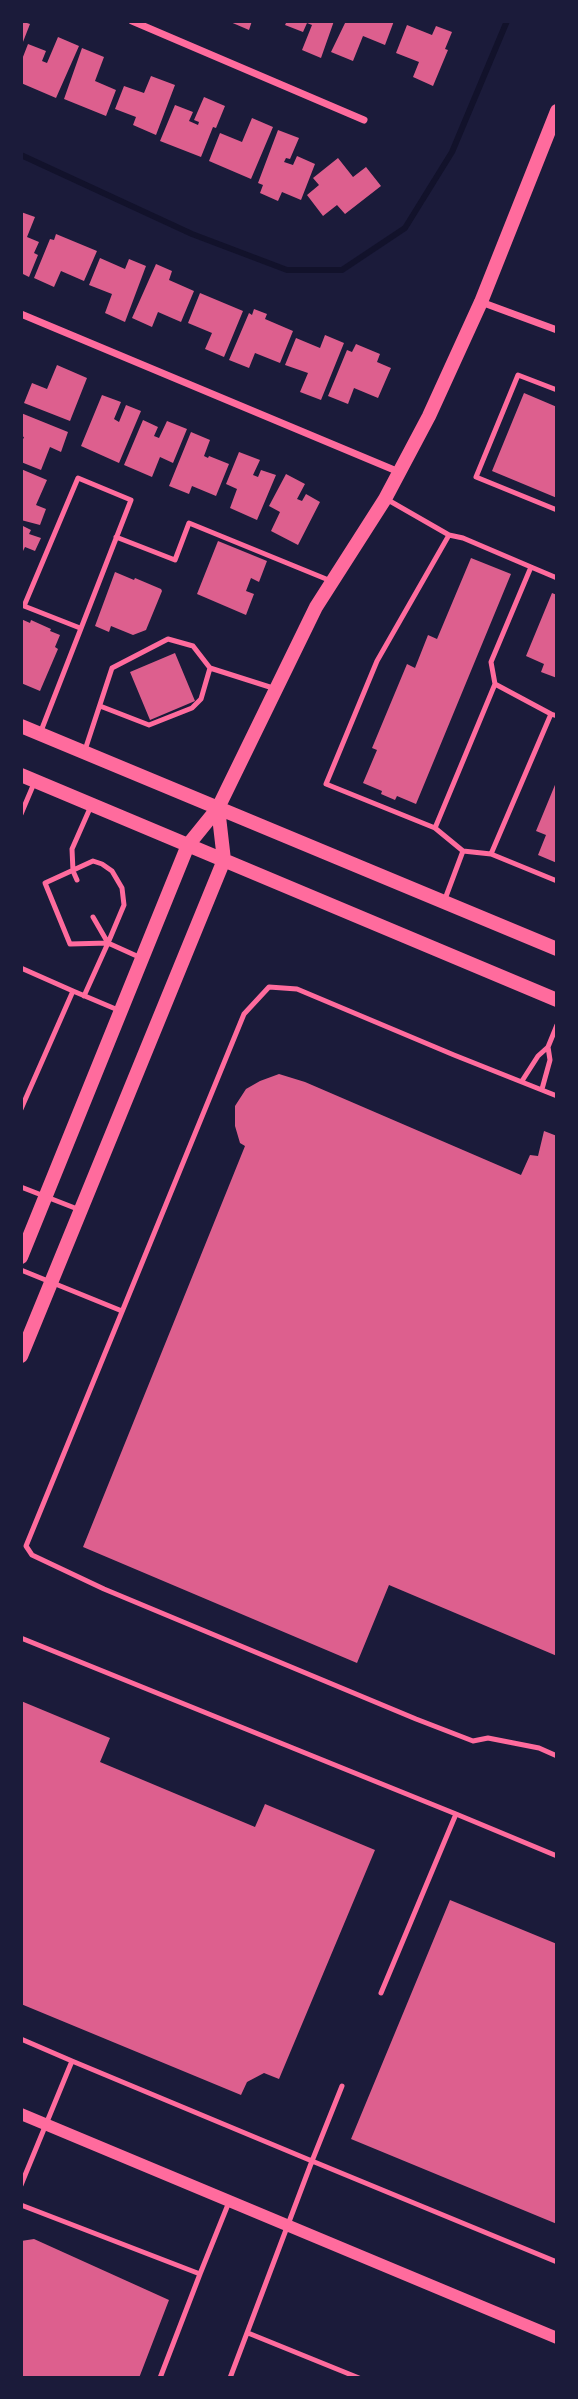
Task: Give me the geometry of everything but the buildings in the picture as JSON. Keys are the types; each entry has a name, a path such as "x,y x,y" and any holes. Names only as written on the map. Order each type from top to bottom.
{"main road":[{"path":"21,1256 188,845 218,808 331,581 385,499 429,416 481,302 557,111"},
{"path":"21,726 557,949"},
{"path":"21,775 557,1000"},
{"path":"22,1349 223,860 218,808"}],"street":[{"path":"132,21 364,120"},
{"path":"481,302 557,331"},
{"path":"21,314 399,472"},
{"path":"21,2114 557,2339"}],"lane":[{"path":"557,390 518,375 476,477 557,510"},
{"path":"40,734 131,500 78,478 24,606 80,628"},
{"path":"385,499 449,535 463,538 557,578"},
{"path":"116,537 175,560 188,523 331,581"},
{"path":"449,535 377,661 326,784 435,828 463,851 491,854 557,881"},
{"path":"435,828 495,684 491,662 531,567"},
{"path":"84,752 112,668 168,639 193,646 210,668 276,689"},
{"path":"100,706 149,725 192,708 201,699 210,668"},
{"path":"491,854 554,715 495,684"},
{"path":"21,814 35,781"},
{"path":"77,880 73,871 72,849 92,806"},
{"path":"444,902 463,851"},
{"path":"84,996 108,943 124,905 122,888 112,871 93,862 45,883 71,944 108,943 142,958"},
{"path":"93,917 108,943"},
{"path":"21,968 121,1011"},
{"path":"557,1096 297,989 269,987 244,1014 26,1546 32,1555 104,1589 473,1741 488,1738 539,1748 557,1756"},
{"path":"21,1109 72,991"},
{"path":"522,1081 538,1056 548,1047 557,1025"},
{"path":"542,1089 550,1060 548,1047"},
{"path":"21,1187 81,1210"},
{"path":"21,1270 122,1311"},
{"path":"21,1638 557,1856"},
{"path":"381,1993 456,1814"},
{"path":"21,2039 557,2262"},
{"path":"21,2185 72,2061"},
{"path":"230,2378 342,2086"},
{"path":"160,2378 229,2201"},
{"path":"21,2205 201,2274"},
{"path":"248,2333 359,2378"}],"waterway":[{"path":"21,155 192,234 287,270 342,270 405,228 452,152 507,21"}]}
